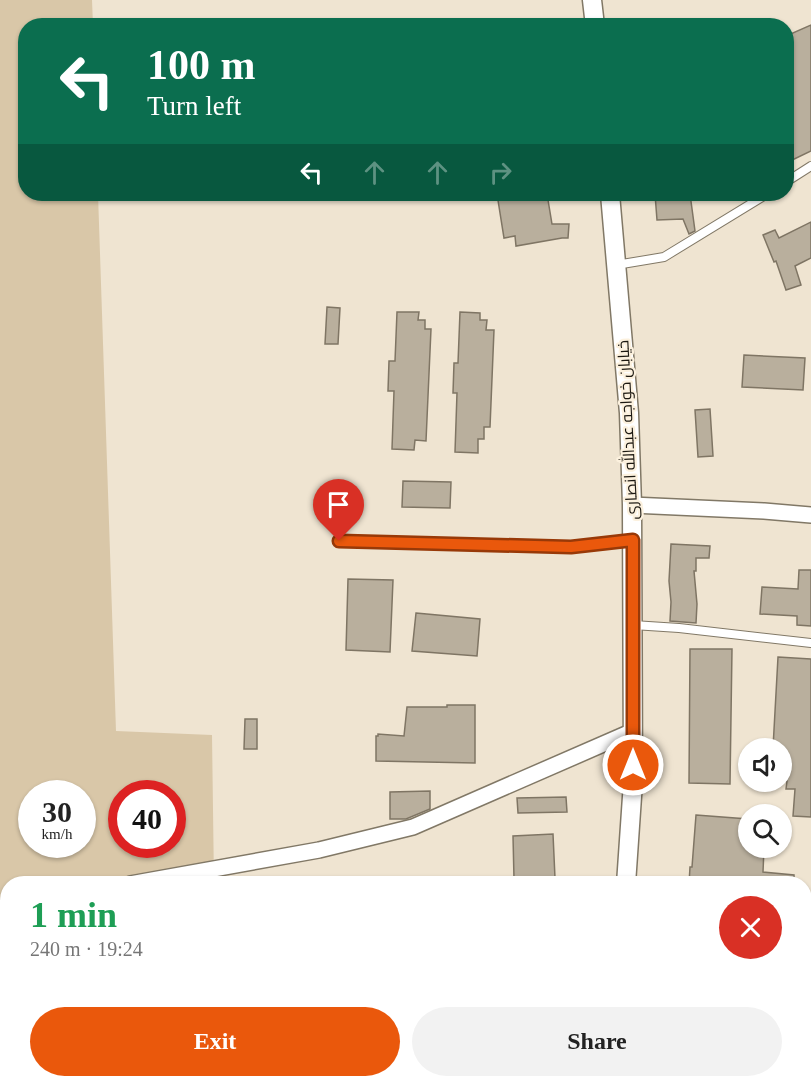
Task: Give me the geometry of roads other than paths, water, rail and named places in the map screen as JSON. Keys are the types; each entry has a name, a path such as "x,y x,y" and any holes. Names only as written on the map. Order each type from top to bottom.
{"street":[{"path":"592,0 594,18"},
{"name":"خیابان خواجه عبدالله انصاری","path":"611,201 628,413 633,540 633,782 627,876"},
{"path":"632,505 811,515"},
{"path":"174,876 319,850 413,827 633,731"}],"lane":[{"path":"794,177 811,166"},
{"path":"616,265 664,257 756,201"},
{"path":"339,541 571,547 633,540"},
{"path":"633,625 811,643"}]}
